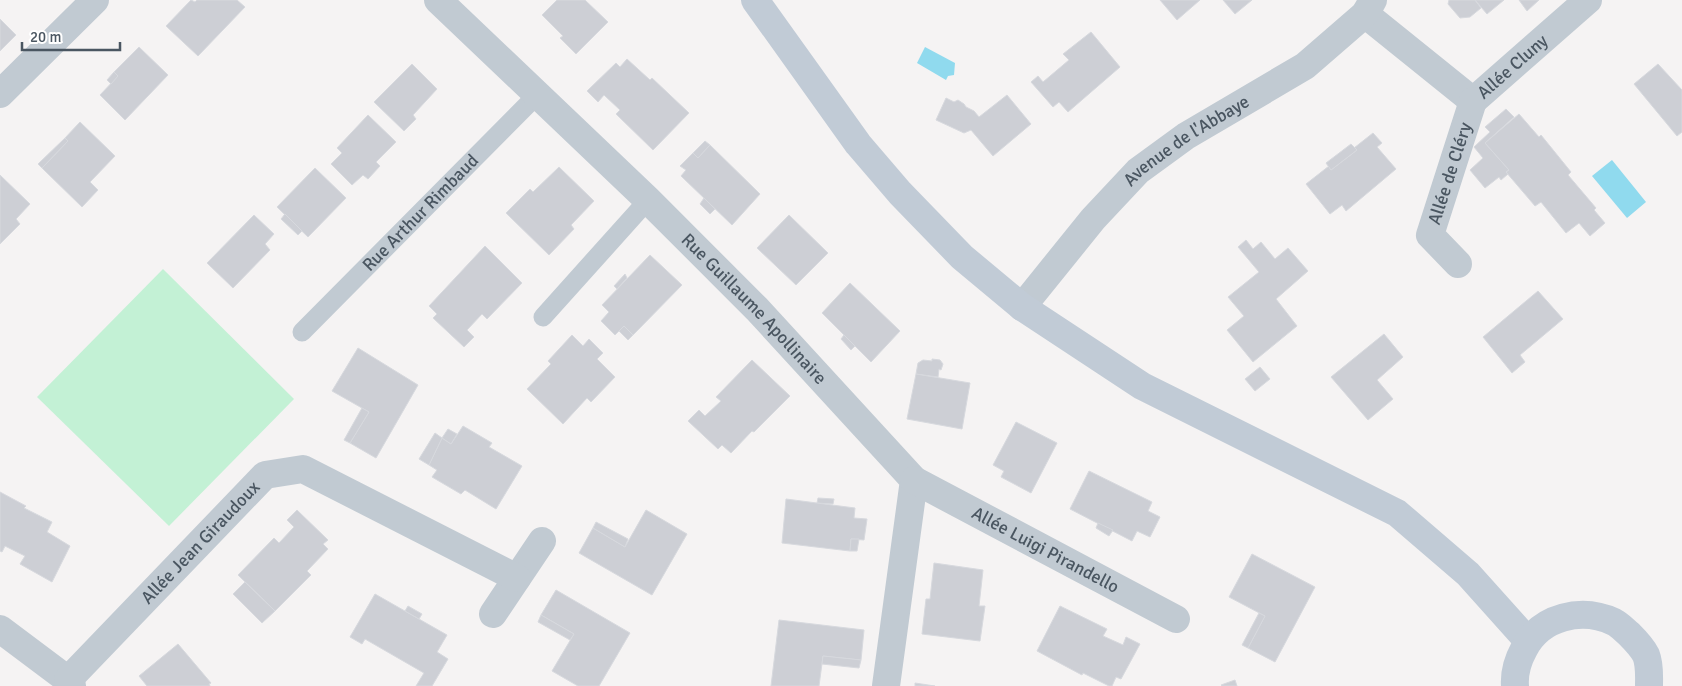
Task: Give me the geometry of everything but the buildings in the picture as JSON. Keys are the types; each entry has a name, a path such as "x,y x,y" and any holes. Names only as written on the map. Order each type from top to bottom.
{"street":[{"path":"0,94 95,0"},
{"name":"Rue Guillaume Apollinaire","path":"438,0 648,200 756,310 914,480"},
{"path":"755,0 858,144 900,193 962,257 1022,307 1142,386 1397,513 1468,574 1528,641"},
{"name":"Allée Cluny","path":"1369,7 1473,101 1588,0"},
{"name":"Avenue de l'Abbaye","path":"1022,307 1093,219 1138,171 1186,136 1305,66 1369,7"},
{"name":"Allée de Cléry","path":"1458,264 1430,235 1473,101"},
{"name":"Allée Jean Giraudoux","path":"70,683 265,475 303,469 517,578"},
{"path":"886,686 914,480"},
{"name":"Allée Luigi Pirandello","path":"914,480 1176,619"},
{"path":"493,614 542,541"},
{"path":"1515,686 1518,660 1528,641 1542,627 1559,618 1579,614 1598,616 1616,623 1636,641 1646,655 1650,686"},
{"path":"0,629 70,683"}],"lane":[{"name":"Rue Arthur Rimbaud","path":"302,332 538,94"},
{"path":"543,316 648,200"}],"green space":[{"path":"163,269 294,399 169,526 37,397"}],"water":[{"path":"925,47 955,63 954,75 948,76 946,80 917,63"},
{"path":"1612,160 1646,202 1627,218 1592,176"}]}
